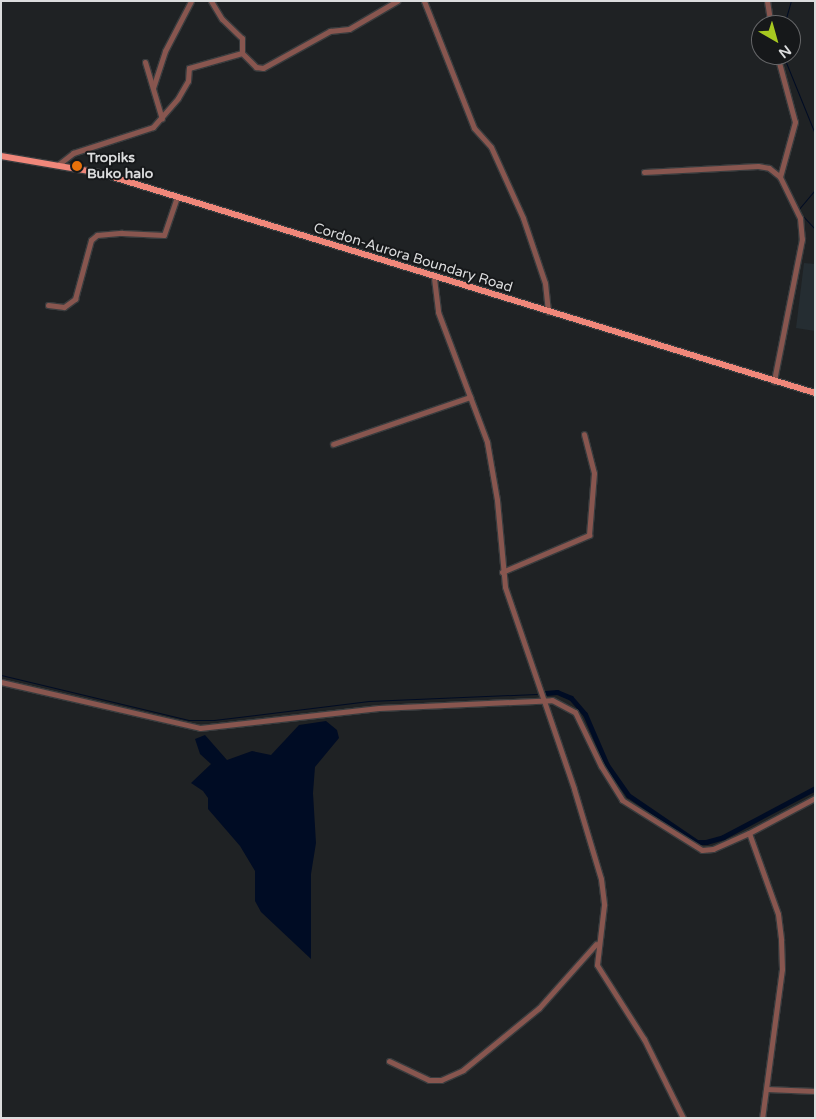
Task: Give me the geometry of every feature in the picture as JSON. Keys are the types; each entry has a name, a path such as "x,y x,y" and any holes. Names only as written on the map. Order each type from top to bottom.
{"main road":[{"name":"Cordon-Aurora Boundary Road","path":"1,156 59,164 176,197 815,394"}],"street":[{"path":"153,88 165,51 191,1"},
{"path":"211,1 222,19 242,38 242,52 256,67 263,68 330,31 349,29 397,1"},
{"path":"424,1 474,128 492,147 523,218 546,283 548,312"},
{"path":"767,1 770,15"},
{"path":"59,164 73,153 138,134 162,119 188,80 189,68 242,52"},
{"path":"146,62 162,119"},
{"path":"780,65 795,122 780,177"},
{"path":"644,172 758,166 769,168 780,177 800,218 802,239 774,381"},
{"path":"48,305 64,307 75,299 91,240 98,235 122,233 164,235 176,197"},
{"path":"434,278 435,301 487,442 497,500 502,572 574,790 604,892 597,965 644,1039 683,1118"},
{"path":"333,444 470,397"},
{"path":"502,572 590,533 594,472 584,434"},
{"path":"1,682 200,728 362,710 544,700 563,703 576,712 601,766 622,800 685,842 708,850 749,833 815,798"},
{"path":"749,833 778,914 781,940 782,968 762,1118"},
{"path":"389,1061 429,1080 441,1080 463,1070 539,1008 574,972 598,942"},
{"path":"766,1090 815,1091"}],"shaded area":[{"path":"804,263 815,264 815,331 796,328"}],"water":[{"path":"326,721 337,730 339,738 315,767 313,793 316,843 311,874 311,959 261,912 255,901 255,871 240,846 208,809 208,798 203,791 191,783 211,764 200,754 195,739 205,735 227,760 252,751 271,755 299,725"}],"waterway":[{"path":"787,15 791,1"},
{"path":"787,65 815,134"},
{"path":"798,210 815,190"},
{"path":"801,214 815,229"},
{"path":"1,675 189,720 214,720 369,701 537,694"},
{"path":"546,693 557,692 571,698 585,714 607,765 628,795 697,842 706,842 723,837 815,788"}],"place":[{"name":"Tropiks Buko halo","path":"77,166"}]}
